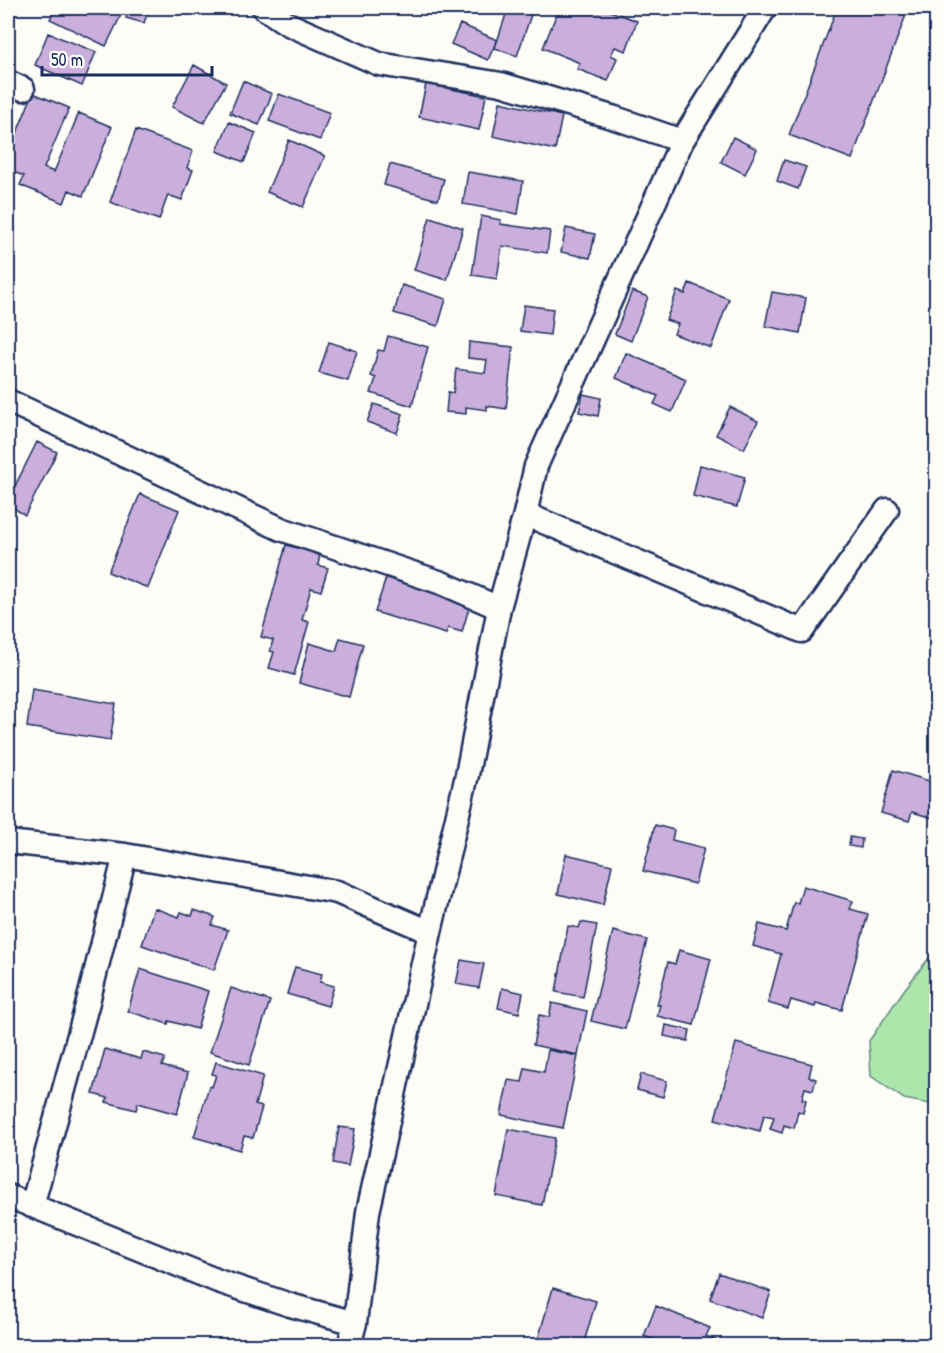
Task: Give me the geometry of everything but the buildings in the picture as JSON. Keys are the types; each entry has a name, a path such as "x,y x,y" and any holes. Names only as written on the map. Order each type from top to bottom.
{"street":[{"path":"264,8 288,24 379,64 501,84 615,118 682,141"},
{"path":"349,1346 355,1323 368,1212 467,776 499,608 536,466 682,141 765,8"},
{"path":"8,401 281,529 442,583 499,608"},
{"path":"525,514 802,631 887,510"},
{"path":"8,842 125,855 337,892 430,932"},
{"path":"32,1206 88,1002 125,855"},
{"path":"8,1196 218,1281 290,1305 355,1323"}],"green space":[{"path":"936,949 935,1105 904,1099 871,1076 869,1041"}]}
